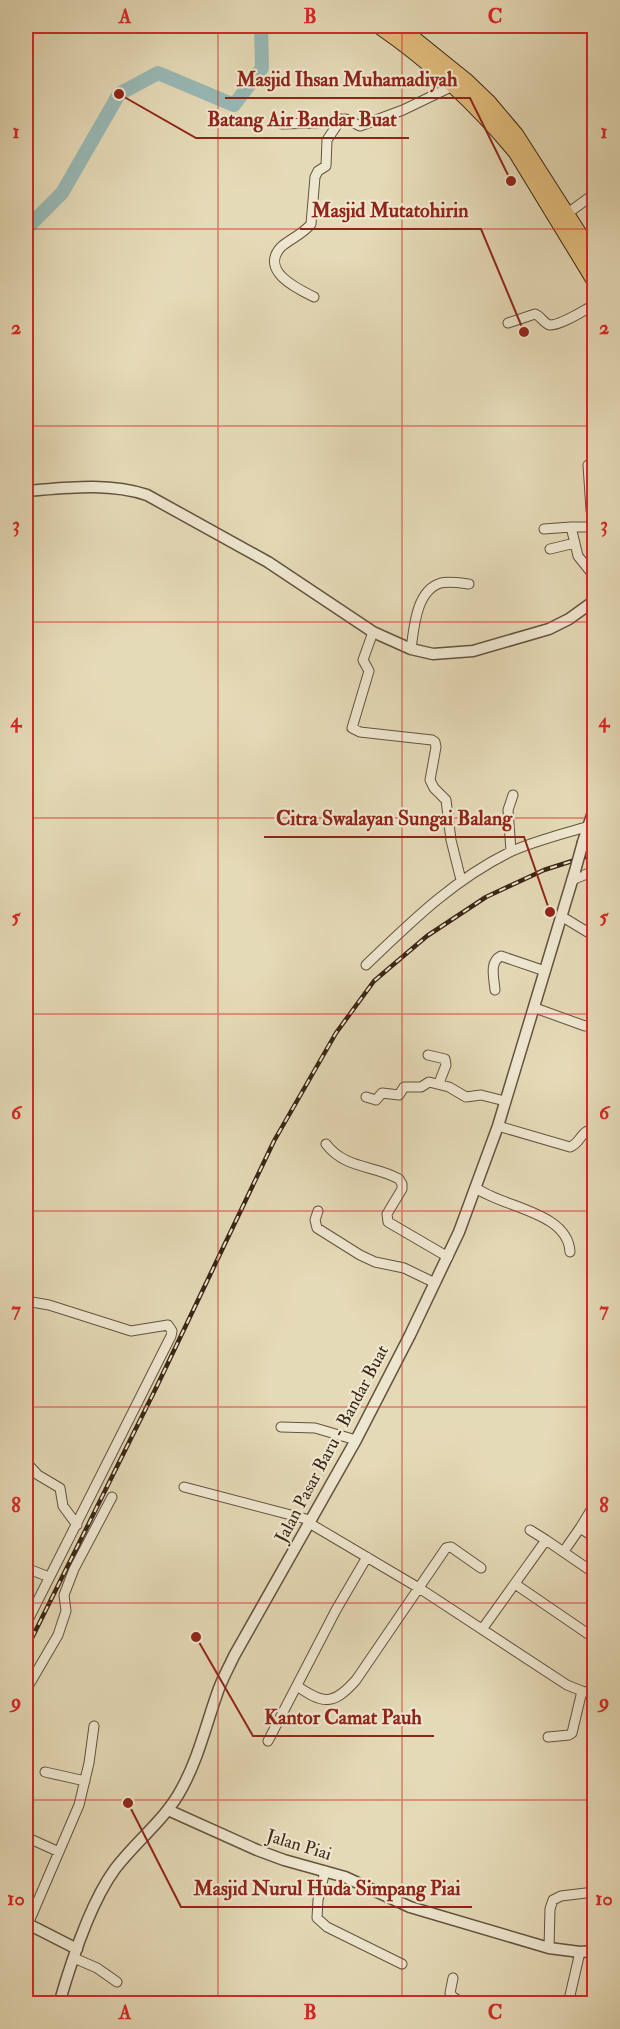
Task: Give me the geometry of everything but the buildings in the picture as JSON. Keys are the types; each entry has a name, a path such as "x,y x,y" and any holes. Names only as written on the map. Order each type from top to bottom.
{"highway":[{"path":"380,26 489,103 516,135 594,257"},
{"path":"395,26 459,83 477,109 516,152 594,280"}],"street":[{"path":"282,124 317,123 341,119 349,120 360,126 395,114 459,83"},
{"path":"314,297 285,281 276,270 276,257 281,248 311,224 315,177 318,171 326,166 327,140 341,119"},
{"path":"568,213 594,194"},
{"path":"508,323 535,314 540,315 544,322 551,325 594,305"},
{"path":"544,529 594,527 588,465"},
{"path":"26,491 96,487 135,491 147,495 268,562 373,632 411,649 433,654 472,651 549,629 569,619 594,601"},
{"path":"571,527 578,556 594,576"},
{"path":"550,549 575,543"},
{"path":"411,649 416,616 430,590 441,583 469,584"},
{"path":"373,632 363,660 369,670 352,728 366,733 435,742 430,780 434,788 446,800 451,840 461,880"},
{"path":"512,851 508,810 513,795"},
{"name":"Jalan Pasar Baru - Bandar Buat","path":"59,2004 76,1953 109,1879 120,1863 176,1800 187,1778 218,1690 234,1656 356,1440 448,1257 498,1126 594,809"},
{"path":"366,965 428,905 461,880 512,851 589,826"},
{"path":"573,876 594,871"},
{"path":"561,916 594,936"},
{"path":"495,990 493,964 497,957 520,961 545,971"},
{"path":"535,1008 585,1026 594,1024"},
{"path":"428,1055 445,1059 446,1065 439,1083"},
{"path":"366,1097 376,1100 382,1093 399,1095 404,1087 416,1087 429,1082 452,1088 466,1097 481,1095 505,1101"},
{"path":"498,1126 570,1147 576,1144 588,1130 594,1130"},
{"path":"326,1144 345,1161 399,1179 402,1189 387,1214 388,1222 448,1257"},
{"path":"476,1188 558,1226 567,1238 570,1252"},
{"path":"318,1211 315,1220 317,1228 332,1238 375,1262 404,1268 435,1283"},
{"path":"26,1301 49,1305 131,1331 168,1325 172,1331 26,1624"},
{"path":"281,1427 315,1428 356,1440"},
{"path":"26,1462 38,1474 60,1488 63,1506 76,1525"},
{"path":"184,1487 309,1522 483,1628 567,1685 594,1694"},
{"path":"26,1690 58,1635 66,1611 64,1595 74,1569 112,1497"},
{"path":"564,1551 594,1505"},
{"path":"580,1528 594,1537"},
{"path":"530,1530 594,1573"},
{"path":"483,1628 546,1540"},
{"path":"297,1686 312,1697 324,1700 347,1691 448,1546 480,1568"},
{"path":"268,1741 366,1557"},
{"path":"26,1568 49,1577"},
{"path":"515,1584 594,1638"},
{"path":"548,1737 569,1736 572,1733 582,1691"},
{"path":"94,1726 89,1763 79,1805 27,1923 76,1953 117,1983"},
{"path":"45,1772 85,1781"},
{"name":"Jalan Piai","path":"168,1810 270,1856 345,1877 410,1907 549,1948 580,1952 594,1951"},
{"path":"26,1838 59,1852"},
{"path":"325,1871 318,1900 317,1918 327,1927 402,1964"},
{"path":"549,1948 550,1909 553,1900 561,1896 594,1892"},
{"path":"568,2004 580,1952"},
{"path":"453,1978 450,1993 453,1998 464,2004"}],"waterway":[{"path":"26,229 62,193 119,94 158,73 234,105 262,68 261,26"}],"railway":[{"path":"26,1650 157,1386 274,1141 336,1033 374,981 427,936 486,897 544,870 594,854"}],"place":[{"name":"Batang Air Bandar Buat","path":"119,94"},
{"name":"Masjid Ihsan Muhamadiyah","path":"511,181"},
{"name":"Masjid Mutatohirin","path":"524,332"},
{"name":"Citra Swalayan Sungai Balang","path":"550,912"},
{"name":"Kantor Camat Pauh","path":"196,1637"},
{"name":"Masjid Nurul Huda Simpang Piai","path":"128,1803"}]}
